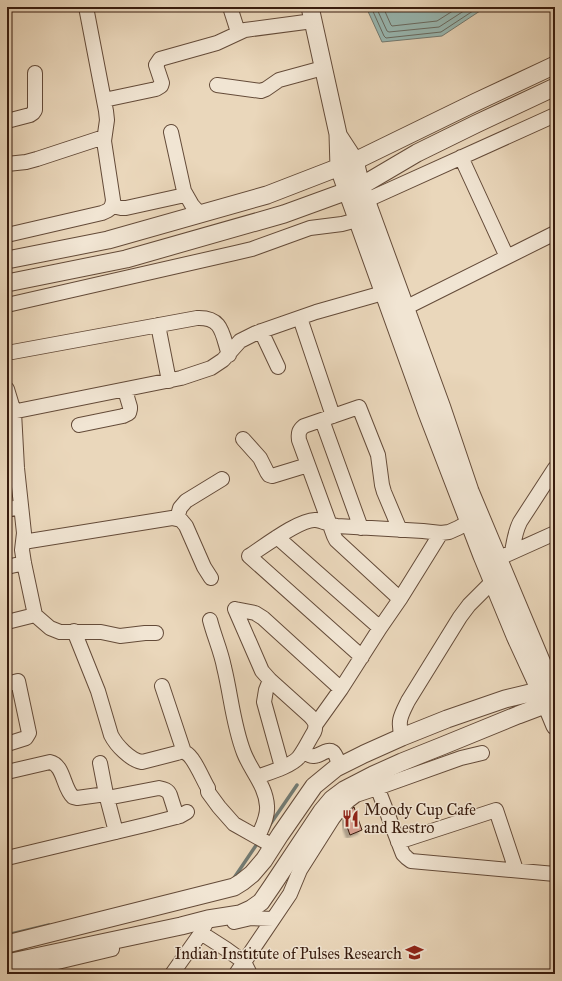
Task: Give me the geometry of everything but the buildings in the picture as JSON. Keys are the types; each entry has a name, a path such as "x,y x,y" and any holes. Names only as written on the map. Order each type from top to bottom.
{"street":[{"path":"7,235 102,213 108,211 112,206 113,200 104,137 107,120 86,7"},
{"path":"230,7 238,32"},
{"path":"104,100 156,89 161,86 162,83 156,66 160,59 216,43 238,32 260,28 312,14 338,134 339,168 358,192 398,311 427,413 469,522 499,558"},
{"path":"7,260 108,240 267,195 355,161 555,65"},
{"path":"217,86 261,91 279,80 324,68"},
{"path":"7,121 33,113 35,108 35,73"},
{"path":"358,192 424,149 555,87"},
{"path":"7,283 126,259 358,192 461,157 555,115"},
{"path":"172,132 185,195 200,214"},
{"path":"338,134 355,161 358,192 357,220 384,293 398,311 442,408 470,491 499,558 551,694 555,726"},
{"path":"7,164 37,159 104,137"},
{"path":"461,157 506,256"},
{"path":"112,206 126,208 185,195"},
{"path":"7,305 235,253 310,228 337,225 357,220"},
{"path":"398,311 506,256 555,233"},
{"path":"11,412 181,378 211,368 229,355 240,341 261,331 384,293"},
{"path":"7,353 197,318 206,318 217,323 229,355"},
{"path":"300,318 361,528"},
{"path":"158,325 169,381"},
{"path":"261,331 278,367"},
{"path":"7,389 11,412 12,469 21,506 24,533 22,550 36,615 47,626 60,632 101,632 120,636 156,633"},
{"path":"79,425 123,416 129,413 130,406 125,390"},
{"path":"400,530 384,492 378,455 359,407 304,426 298,435 331,531 336,540 400,599"},
{"path":"243,439 258,454 269,475 272,476 308,465"},
{"path":"402,737 399,727 400,720 408,701 460,617 469,605 492,581 499,558 514,538 516,529 520,522 555,468"},
{"path":"177,519 180,508 186,501 222,479"},
{"path":"7,510 21,506"},
{"path":"23,542 172,518 181,520 186,526 204,567 211,578"},
{"path":"362,657 250,556 277,537 303,522 310,520 316,520 330,525 441,533 449,532 469,522"},
{"path":"257,778 294,761 299,757 314,732 316,724 341,689 400,599 441,533"},
{"path":"499,558 555,533"},
{"path":"277,537 380,628"},
{"path":"7,568 24,563"},
{"path":"492,581 515,636 551,694"},
{"path":"316,724 310,716 262,671 235,609 255,613 263,618 341,689"},
{"path":"7,622 36,615"},
{"path":"210,620 224,665 239,739 244,753 266,796 266,820 258,837"},
{"path":"74,632 98,691 111,735 118,746 132,758 142,762 184,752"},
{"path":"270,680 266,690 264,702 282,767"},
{"path":"7,684 18,681 29,733 26,738 7,744"},
{"path":"162,686 184,752 193,760 208,788 208,792 219,808 234,824 272,846"},
{"path":"7,944 234,887 252,874 264,860 272,846 314,786 336,768 402,737 447,719 505,699 551,694"},
{"path":"236,974 247,968 274,919 290,894 300,870 333,818 348,801 402,762 518,715 551,694"},
{"path":"303,751 311,756 328,751 333,752 340,766"},
{"path":"7,963 181,926 204,927 252,909 261,902 322,811 332,799 344,790 482,753"},
{"path":"7,772 50,762 57,766 60,770 68,792 73,798 106,796 159,788 169,792 182,815 7,858"},
{"path":"100,764 106,796 116,832"},
{"path":"375,782 403,854 411,862 555,874"},
{"path":"398,842 496,810 516,870"},
{"path":"7,974 204,927 251,918 274,919"},
{"path":"204,927 247,968"},
{"path":"172,974 204,927"}],"water":[{"path":"366,7 486,7 442,36 382,42"}],"waterway":[{"path":"269,826 297,785"},
{"path":"232,881 259,841"},
{"path":"7,935 49,925"}],"place":[{"name":"Moody Cup Cafe and Restro","path":"351,818"},
{"name":"Indian Institute of Pulses Research","path":"415,953"}]}
